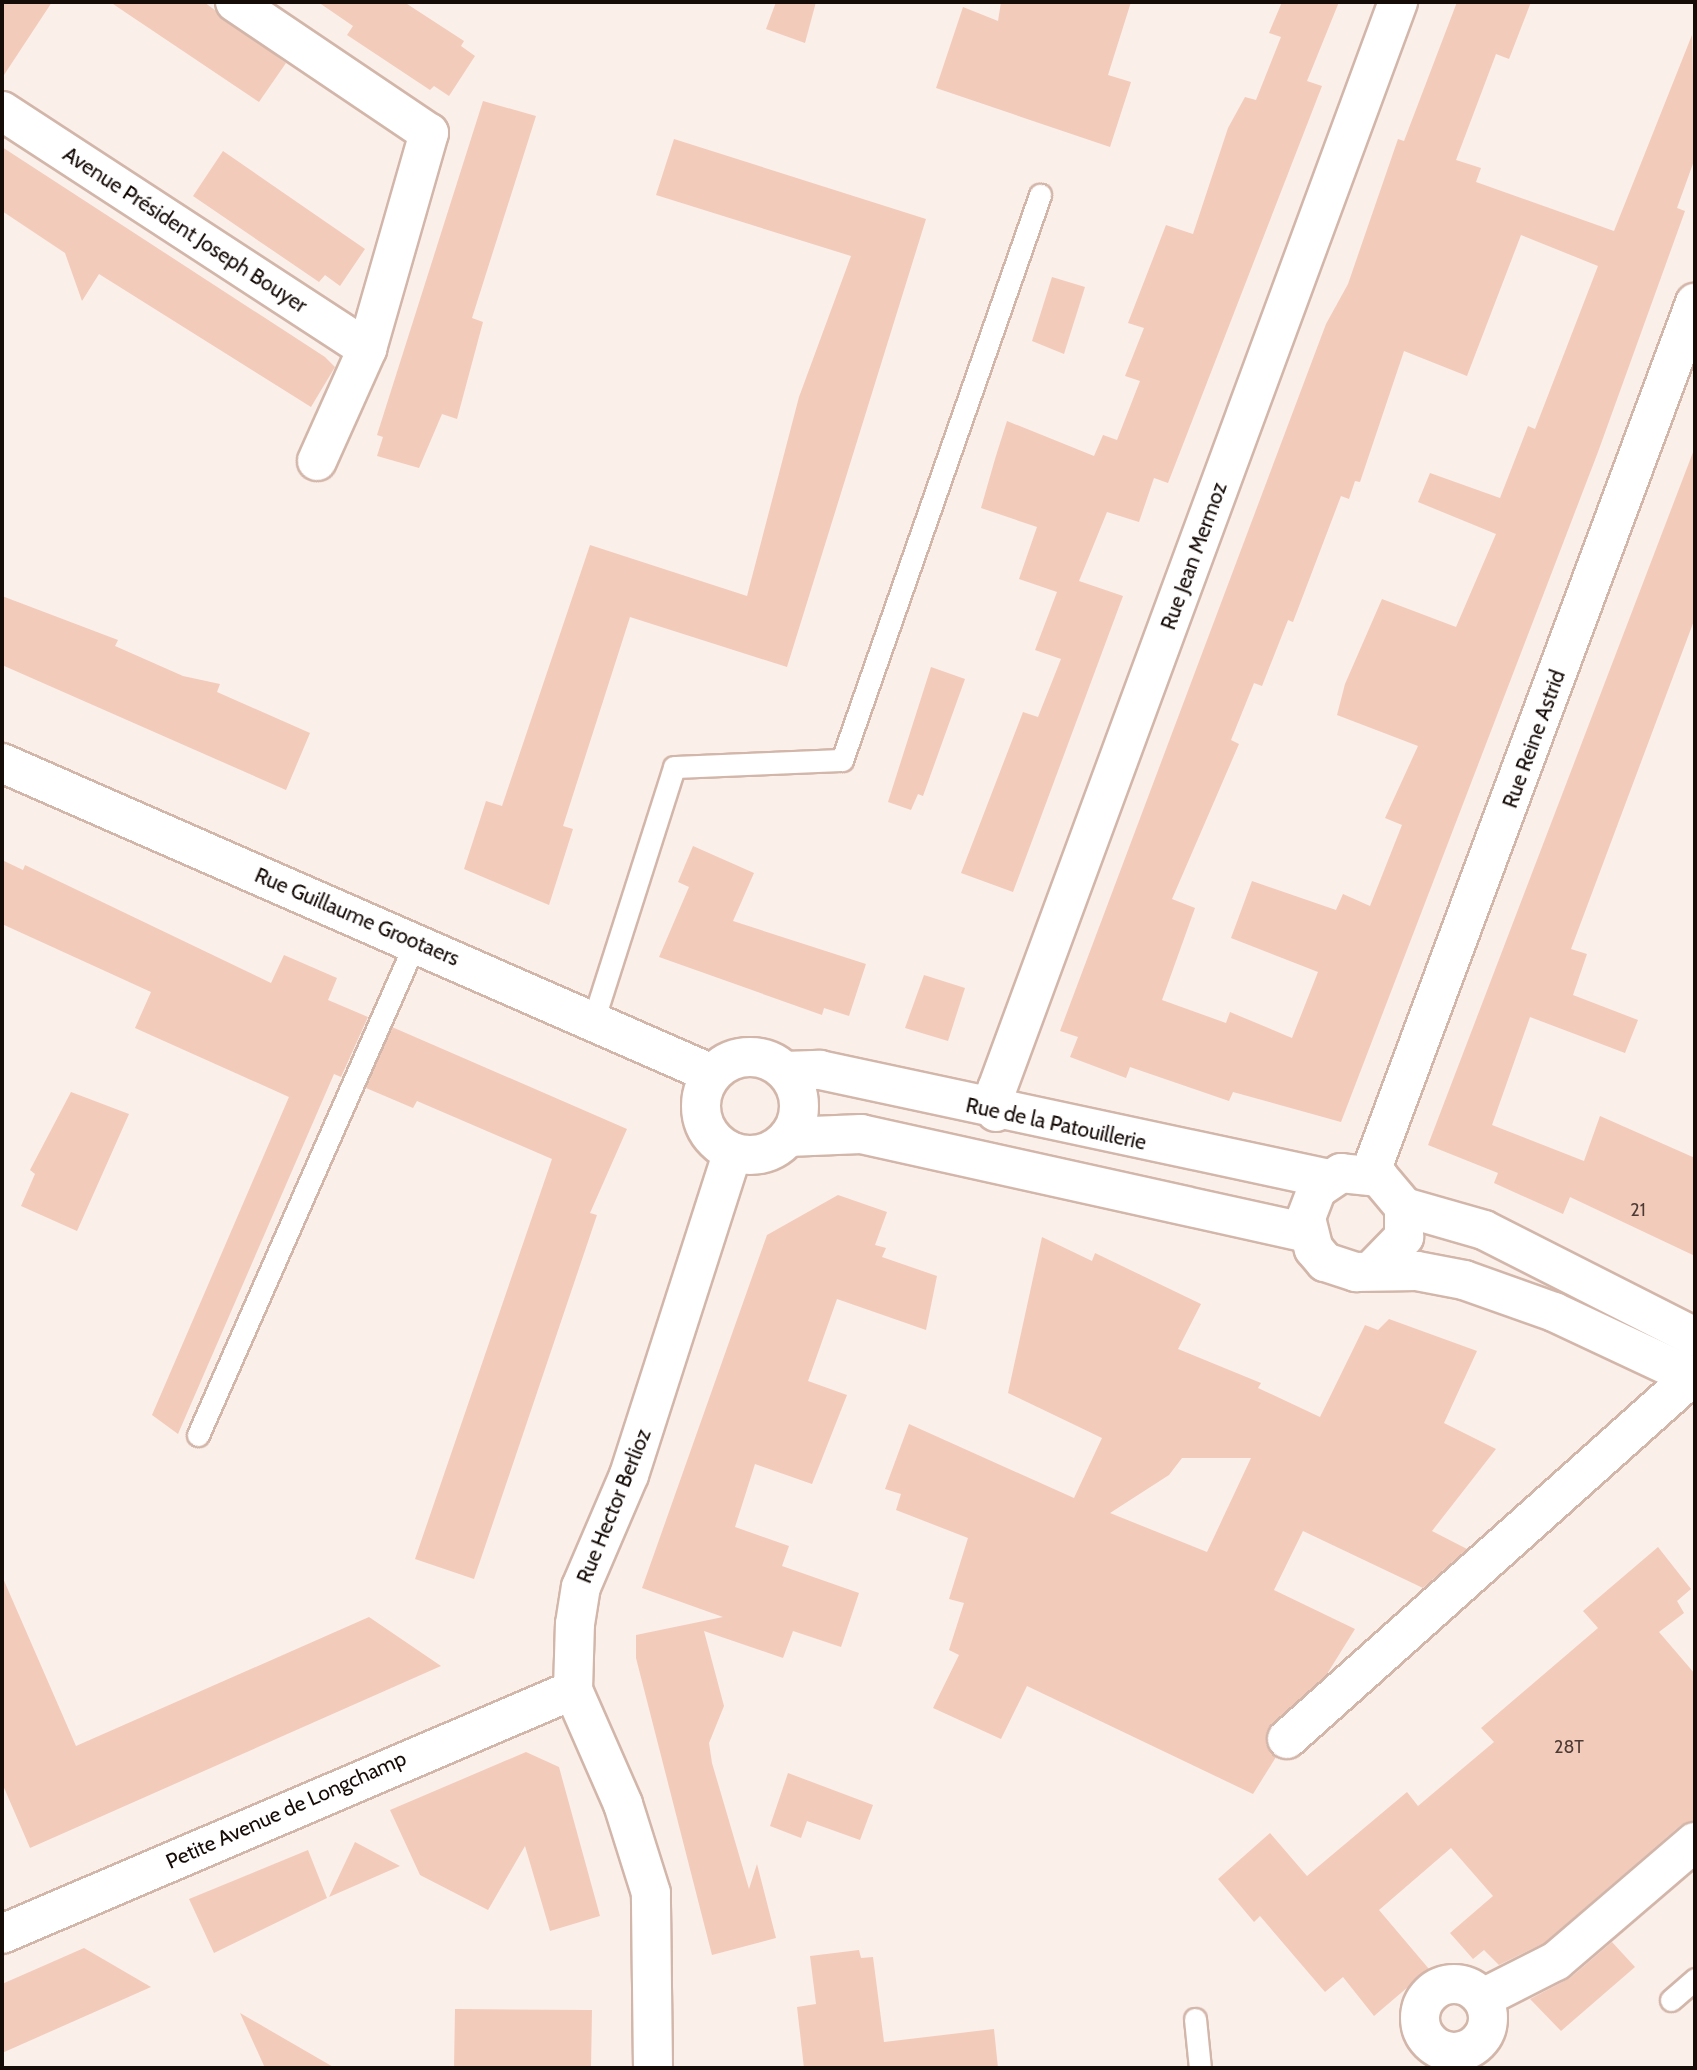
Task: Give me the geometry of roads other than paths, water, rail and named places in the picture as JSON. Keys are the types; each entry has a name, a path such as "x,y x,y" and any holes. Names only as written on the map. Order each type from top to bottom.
{"street":[{"path":"235,2 429,133 368,349 317,461"},
{"name":"Rue Jean Mermoz","path":"996,1112 997,1089 1398,2"},
{"name":"Avenue Président Joseph Bouyer","path":"2,111 368,349"},
{"name":"Rue Reine Astrid","path":"1370,1174 1695,303"},
{"name":"Rue Guillaume Grootaers","path":"2,763 594,1018 712,1074"},
{"path":"754,1056 785,1071 799,1110 788,1138 768,1152 733,1152 713,1139 702,1119 701,1095 712,1074 723,1063 754,1056"},
{"name":"Rue de la Patouillerie","path":"785,1071 820,1070 996,1112 1329,1179 1370,1174"},
{"path":"788,1138 874,1136 1307,1233"},
{"name":"Rue Hector Berlioz","path":"653,2068 651,1893 623,1804 573,1690 581,1587 629,1475 733,1152"},
{"path":"1370,1174 1390,1185 1404,1207 1404,1237 1373,1269"},
{"path":"1287,1739 1695,1376 1554,1312 1464,1280 1373,1269 1356,1272 1325,1262 1307,1233 1309,1203 1329,1179"},
{"path":"1404,1207 1483,1230 1695,1337"},
{"name":"Petite Avenue de Longchamp","path":"2,1934 502,1715 573,1690"},
{"path":"1483,1998 1556,1961 1695,1842"}],"lane":[{"path":"594,1018 674,767 842,760 1040,195"},
{"path":"198,1435 415,943"},
{"path":"1671,2000 1695,1979"},
{"path":"1195,2019 1200,2068"}]}
